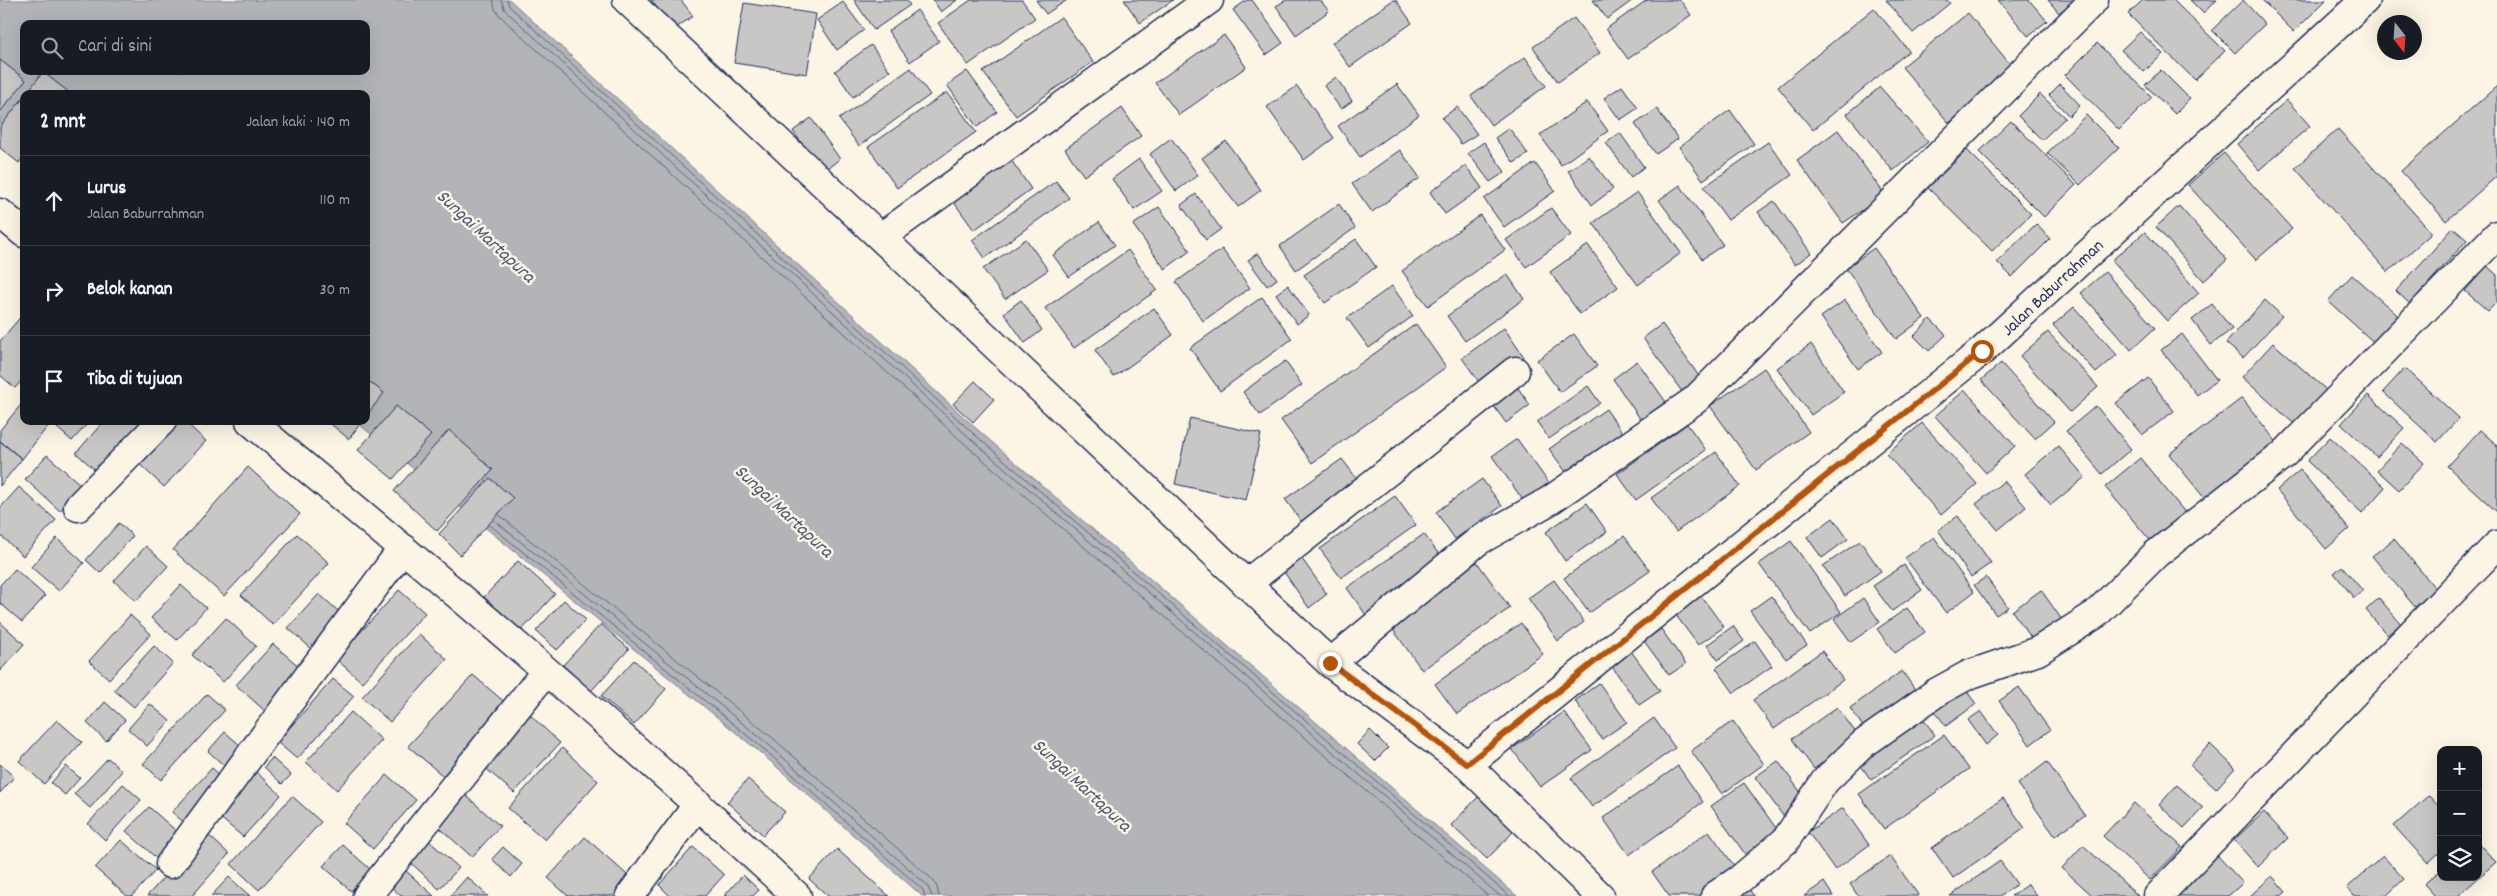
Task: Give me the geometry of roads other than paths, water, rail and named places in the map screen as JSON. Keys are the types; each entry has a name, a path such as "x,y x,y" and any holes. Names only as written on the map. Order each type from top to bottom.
{"street":[{"path":"626,0 881,237 1330,663 1467,764 1600,896"},
{"path":"881,237 1209,0"},
{"path":"1330,663 1478,541 1548,500 1695,400 2094,0"},
{"name":"Jalan Baburrahman","path":"1467,764 1982,351 2365,0"},
{"path":"0,213 20,230"},
{"path":"1715,896 1740,879 1785,841 1825,781 1863,744 1937,692 1968,675 2038,651 2096,614 2156,554 2284,454 2497,235"},
{"path":"1246,584 1515,371"},
{"path":"78,507 158,425"},
{"path":"255,425 403,548 546,671 698,804 797,896"},
{"path":"2158,896 2497,546"},
{"path":"170,864 403,548"},
{"path":"367,896 546,671"},
{"path":"630,896 698,804"}],"water":[{"name":"Sungai Martapura","path":"0,0 510,0 979,431 1517,896 922,896 762,754 360,425 370,425 370,90 20,90 20,147 0,131"}]}
